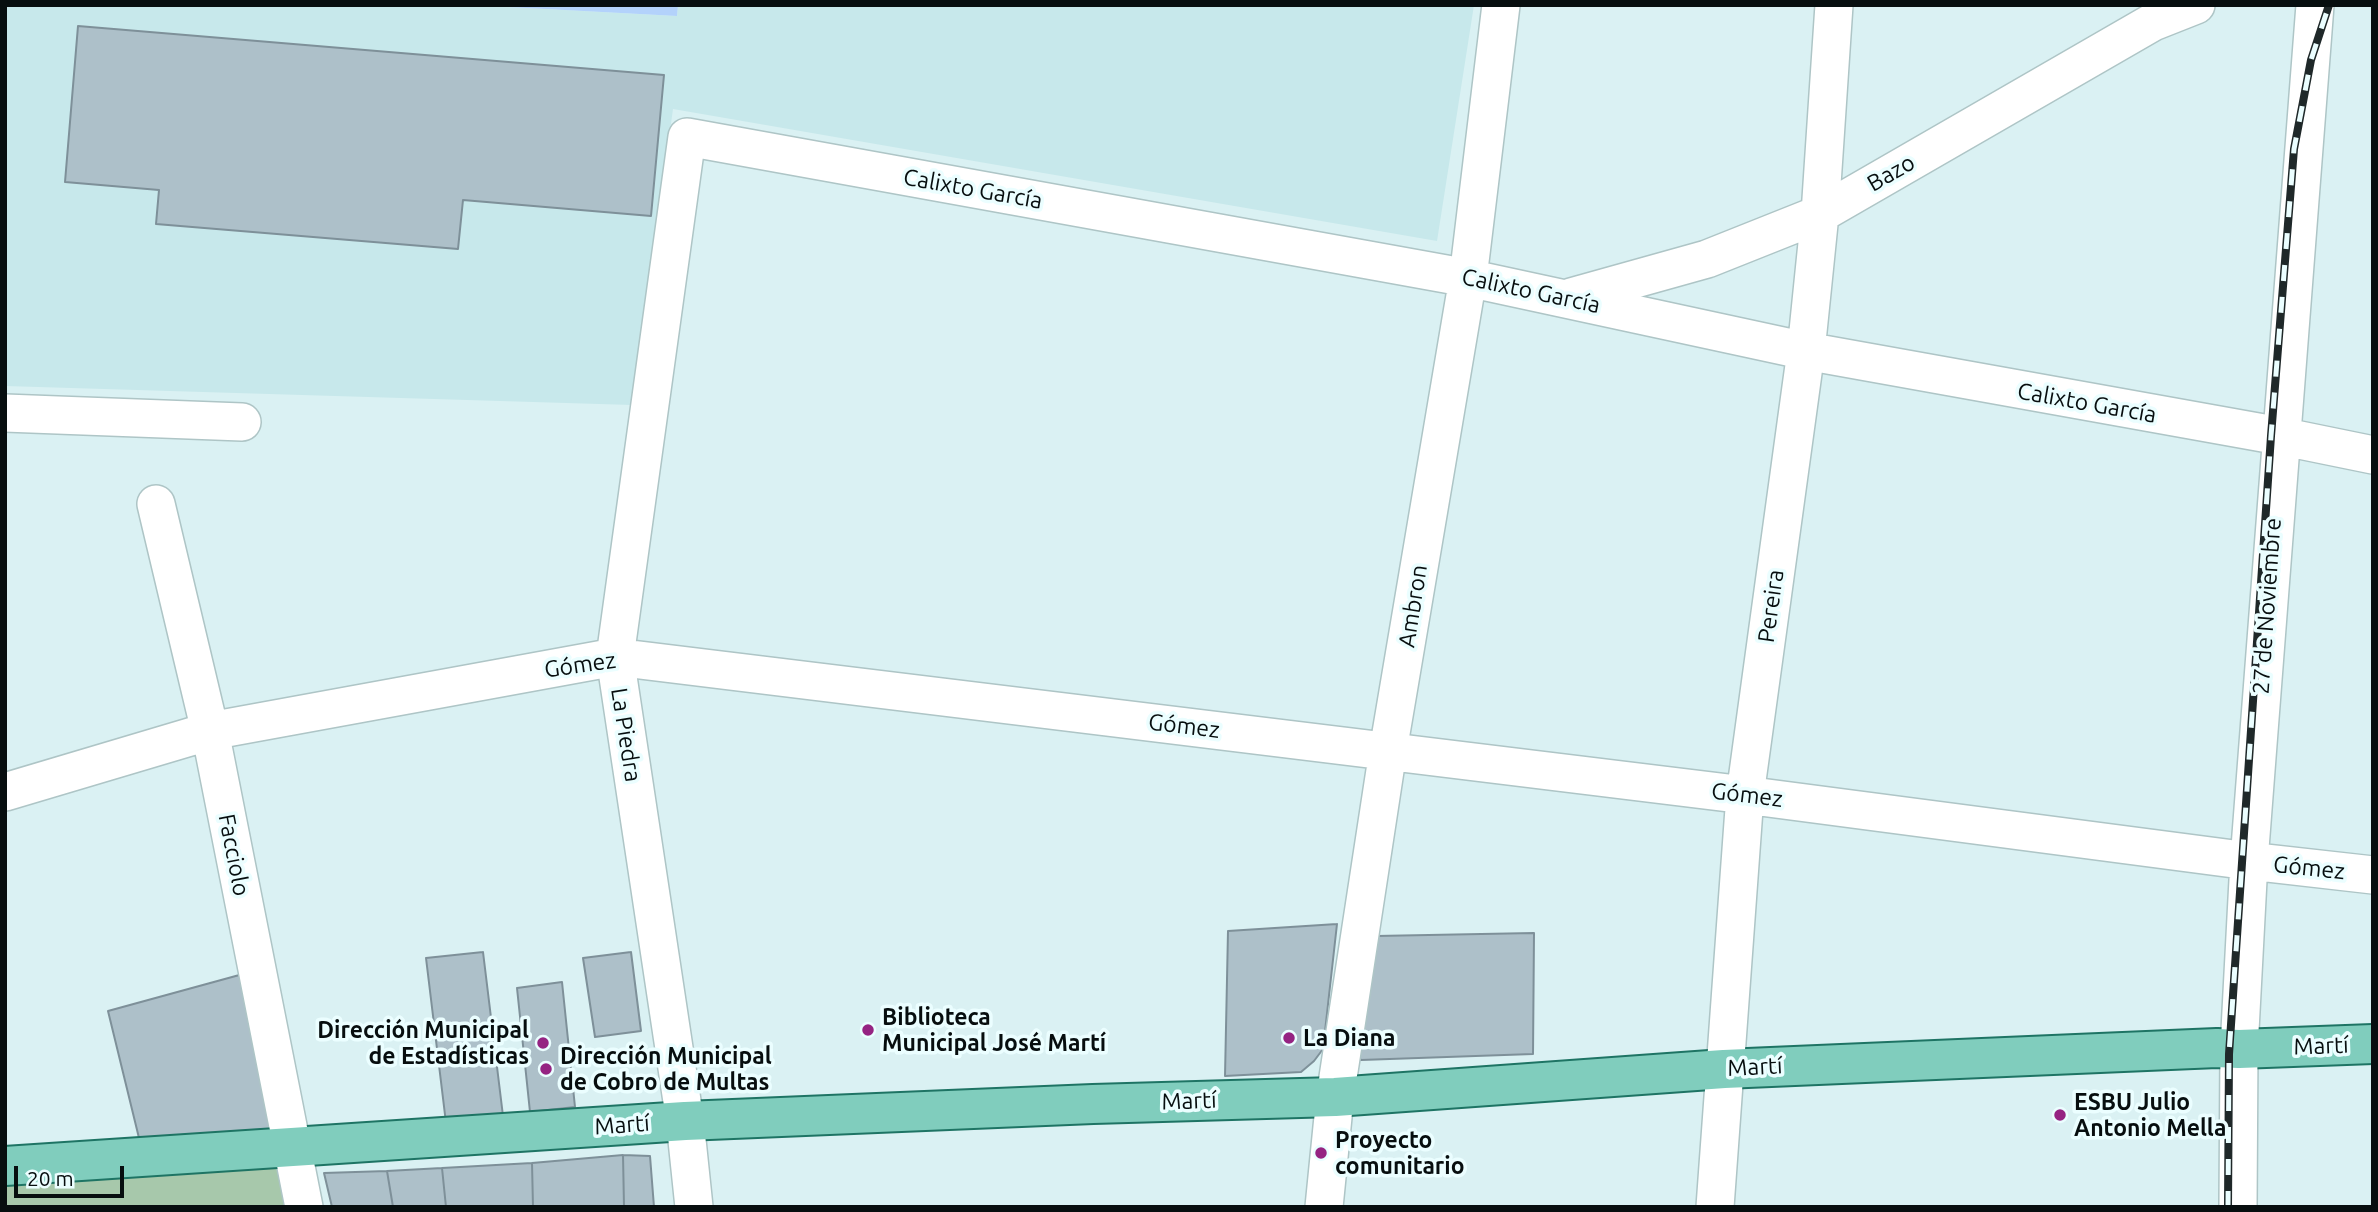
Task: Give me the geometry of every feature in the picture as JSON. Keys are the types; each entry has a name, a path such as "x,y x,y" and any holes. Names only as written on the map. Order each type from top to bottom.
{"main road":[{"name":"Martí","path":"5,1166 685,1121 1335,1097 1724,1069 2373,1044"}],"street":[{"name":"Ambron","path":"1324,1207 1335,1097 1388,751 1468,278 1501,5"},
{"name":"Pereira","path":"1715,1207 1745,795 1806,351 1820,214 1834,5"},
{"name":"Bazo","path":"1567,298 1707,259 1820,214 2153,22 2196,5"},
{"name":"27 de Noviembre","path":"2238,1207 2239,1049 2249,861 2315,5"},
{"name":"Calixto García","path":"687,137 1468,278 1806,351 2373,455"},
{"name":"La Piedra","path":"687,137 615,657 685,1121 694,1207"},
{"path":"5,413 242,422"},
{"name":"Facciolo","path":"156,504 210,731 304,1207"},
{"name":"Gómez","path":"5,792 210,731 615,657 1745,795 2373,875"}],"shaded area":[{"path":"5,5 471,5 677,16 678,5 1474,5 1437,241 673,109 632,405 5,386"}],"green space":[{"path":"292,1147 304,1207 5,1207 5,1166"}],"water":[{"path":"471,5 678,5 677,16"}],"building":[{"path":"78,26 664,75 651,216 463,200 458,249 156,224 159,190 65,182"},
{"path":"1337,924 1323,1049 1301,1072 1225,1076 1228,931"},
{"path":"1534,933 1533,1054 1361,1060 1354,1052 1376,936"},
{"path":"483,952 503,1116 446,1123 426,958"},
{"path":"631,952 641,1031 595,1037 583,958"},
{"path":"243,974 273,1131 139,1138 108,1011"},
{"path":"562,982 575,1107 530,1112 517,988"},
{"path":"623,1155 624,1207 533,1207 532,1163"},
{"path":"623,1155 650,1156 654,1207 624,1207"},
{"path":"532,1163 533,1207 446,1207 442,1168"},
{"path":"442,1168 446,1207 393,1207 387,1171"},
{"path":"387,1171 393,1207 332,1207 324,1173"}],"railway":[{"path":"2228,1207 2229,1054 2271,436 2294,149 2311,60 2329,5"}],"place":[{"name":"Biblioteca Municipal José Martí","path":"868,1030"},
{"name":"La Diana","path":"1289,1038"},
{"name":"Dirección Municipal de Estadísticas","path":"543,1043"},
{"name":"Dirección Municipal de Cobro de Multas","path":"546,1069"},
{"name":"ESBU Julio Antonio Mella","path":"2060,1115"},
{"name":"Proyecto comunitario","path":"1321,1153"}]}
